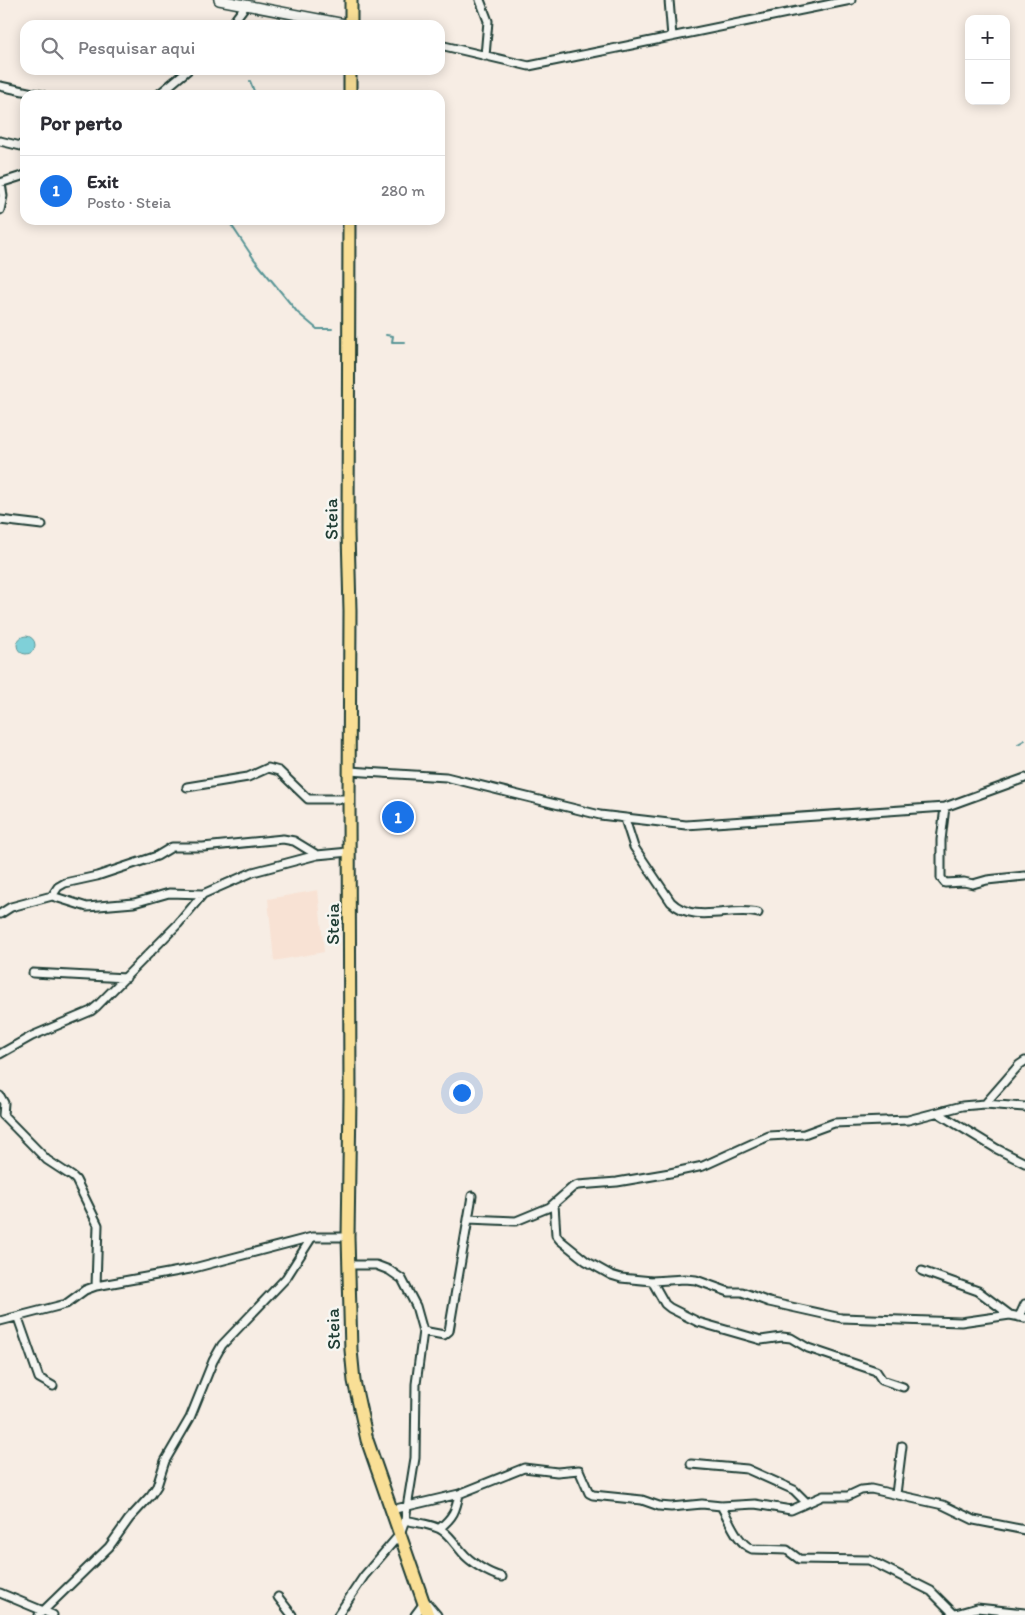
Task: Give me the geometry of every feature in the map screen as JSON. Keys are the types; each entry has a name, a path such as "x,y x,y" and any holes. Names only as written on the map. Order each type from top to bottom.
{"main road":[{"path":"350,20 351,0"},
{"path":"350,75 350,90"},
{"name":"Steia","path":"349,225 350,771 348,799 350,1097 348,1237 350,1321 354,1381 366,1440 428,1615"}],"street":[{"path":"218,0 324,20"},
{"path":"480,0 488,21 485,56"},
{"path":"669,0 672,37"},
{"path":"445,46 529,66 851,0"},
{"path":"235,20 246,5"},
{"path":"164,90 182,75"},
{"path":"0,86 20,90"},
{"path":"0,141 20,146"},
{"path":"0,210 3,196 0,183 20,177"},
{"path":"0,520 42,525"},
{"path":"187,787 248,777 261,770 274,768 279,770 308,799 348,799"},
{"path":"350,771 446,777 600,815 697,825 766,818 945,806 1025,778"},
{"path":"945,806 941,878 945,883 964,882 973,884 987,880 1025,876"},
{"path":"625,819 634,847 670,902 678,909 690,913 758,913"},
{"path":"52,896 61,885 97,876 157,856 177,846 203,847 284,839 294,841 317,855"},
{"path":"0,914 11,907 52,896 87,907 134,903 169,893 203,894 252,872 317,855 349,852"},
{"path":"0,1054 36,1034 91,1010 126,978 178,924 203,894"},
{"path":"33,972 126,978"},
{"path":"985,1104 1019,1065 1025,1061"},
{"path":"0,1096 4,1103 2,1117 47,1160 76,1180 98,1225 96,1286"},
{"path":"468,1219 516,1221 554,1204 573,1186 617,1182 703,1166 774,1135 799,1135 834,1123 908,1120 962,1106 985,1104 1025,1107"},
{"path":"938,1113 997,1149 1025,1163"},
{"path":"423,1331 444,1335 449,1332 472,1196"},
{"path":"554,1204 558,1238 586,1262 621,1278 652,1281 696,1280 729,1292 742,1292 769,1302 848,1319 961,1322 1010,1315 1022,1317 1025,1304"},
{"path":"0,1321 18,1318 66,1304 85,1290 96,1286 190,1269 312,1237 348,1237"},
{"path":"42,1613 109,1547 129,1519 151,1495 157,1486 168,1455 190,1418 212,1361 222,1345 286,1278 312,1237"},
{"path":"338,1615 364,1576 400,1534 405,1520 415,1458 416,1384 423,1331 416,1306 402,1279 389,1270 376,1265 349,1265"},
{"path":"922,1271 978,1291 1010,1315"},
{"path":"652,1281 665,1304 698,1322 761,1340 782,1337 791,1338 808,1348 876,1371 882,1380 904,1387"},
{"path":"18,1318 39,1378 53,1386"},
{"path":"896,1494 902,1446"},
{"path":"691,1464 747,1468 794,1490 806,1502"},
{"path":"391,1510 459,1494 524,1468 557,1472 575,1470 581,1473 589,1492 593,1496 642,1500 659,1506 671,1507 702,1504 721,1506 756,1504 791,1510 823,1496 848,1496 866,1489 943,1505 974,1520 1025,1530"},
{"path":"440,1528 457,1508 459,1494"},
{"path":"721,1506 739,1538 747,1547 752,1549 787,1550 799,1558 869,1560 931,1591 953,1615 977,1608 1025,1613"},
{"path":"405,1520 440,1528 445,1531 463,1554 496,1576 502,1577"},
{"path":"0,1593 42,1613 53,1615"},
{"path":"278,1597 292,1615"},
{"path":"415,1615 423,1600 437,1615"}],"shaded area":[{"path":"318,890 324,952 274,961 268,899"}],"water":[{"path":"26,636 32,639 35,645 32,651 26,654 20,651 17,645 20,639"}],"waterway":[{"path":"250,81 254,90"},
{"path":"231,225 254,259 298,313 317,329 332,329"},
{"path":"386,335 393,336 392,342 405,342"},
{"path":"1018,744 1025,740"}],"place":[{"name":"Exit","path":"398,817"}]}
